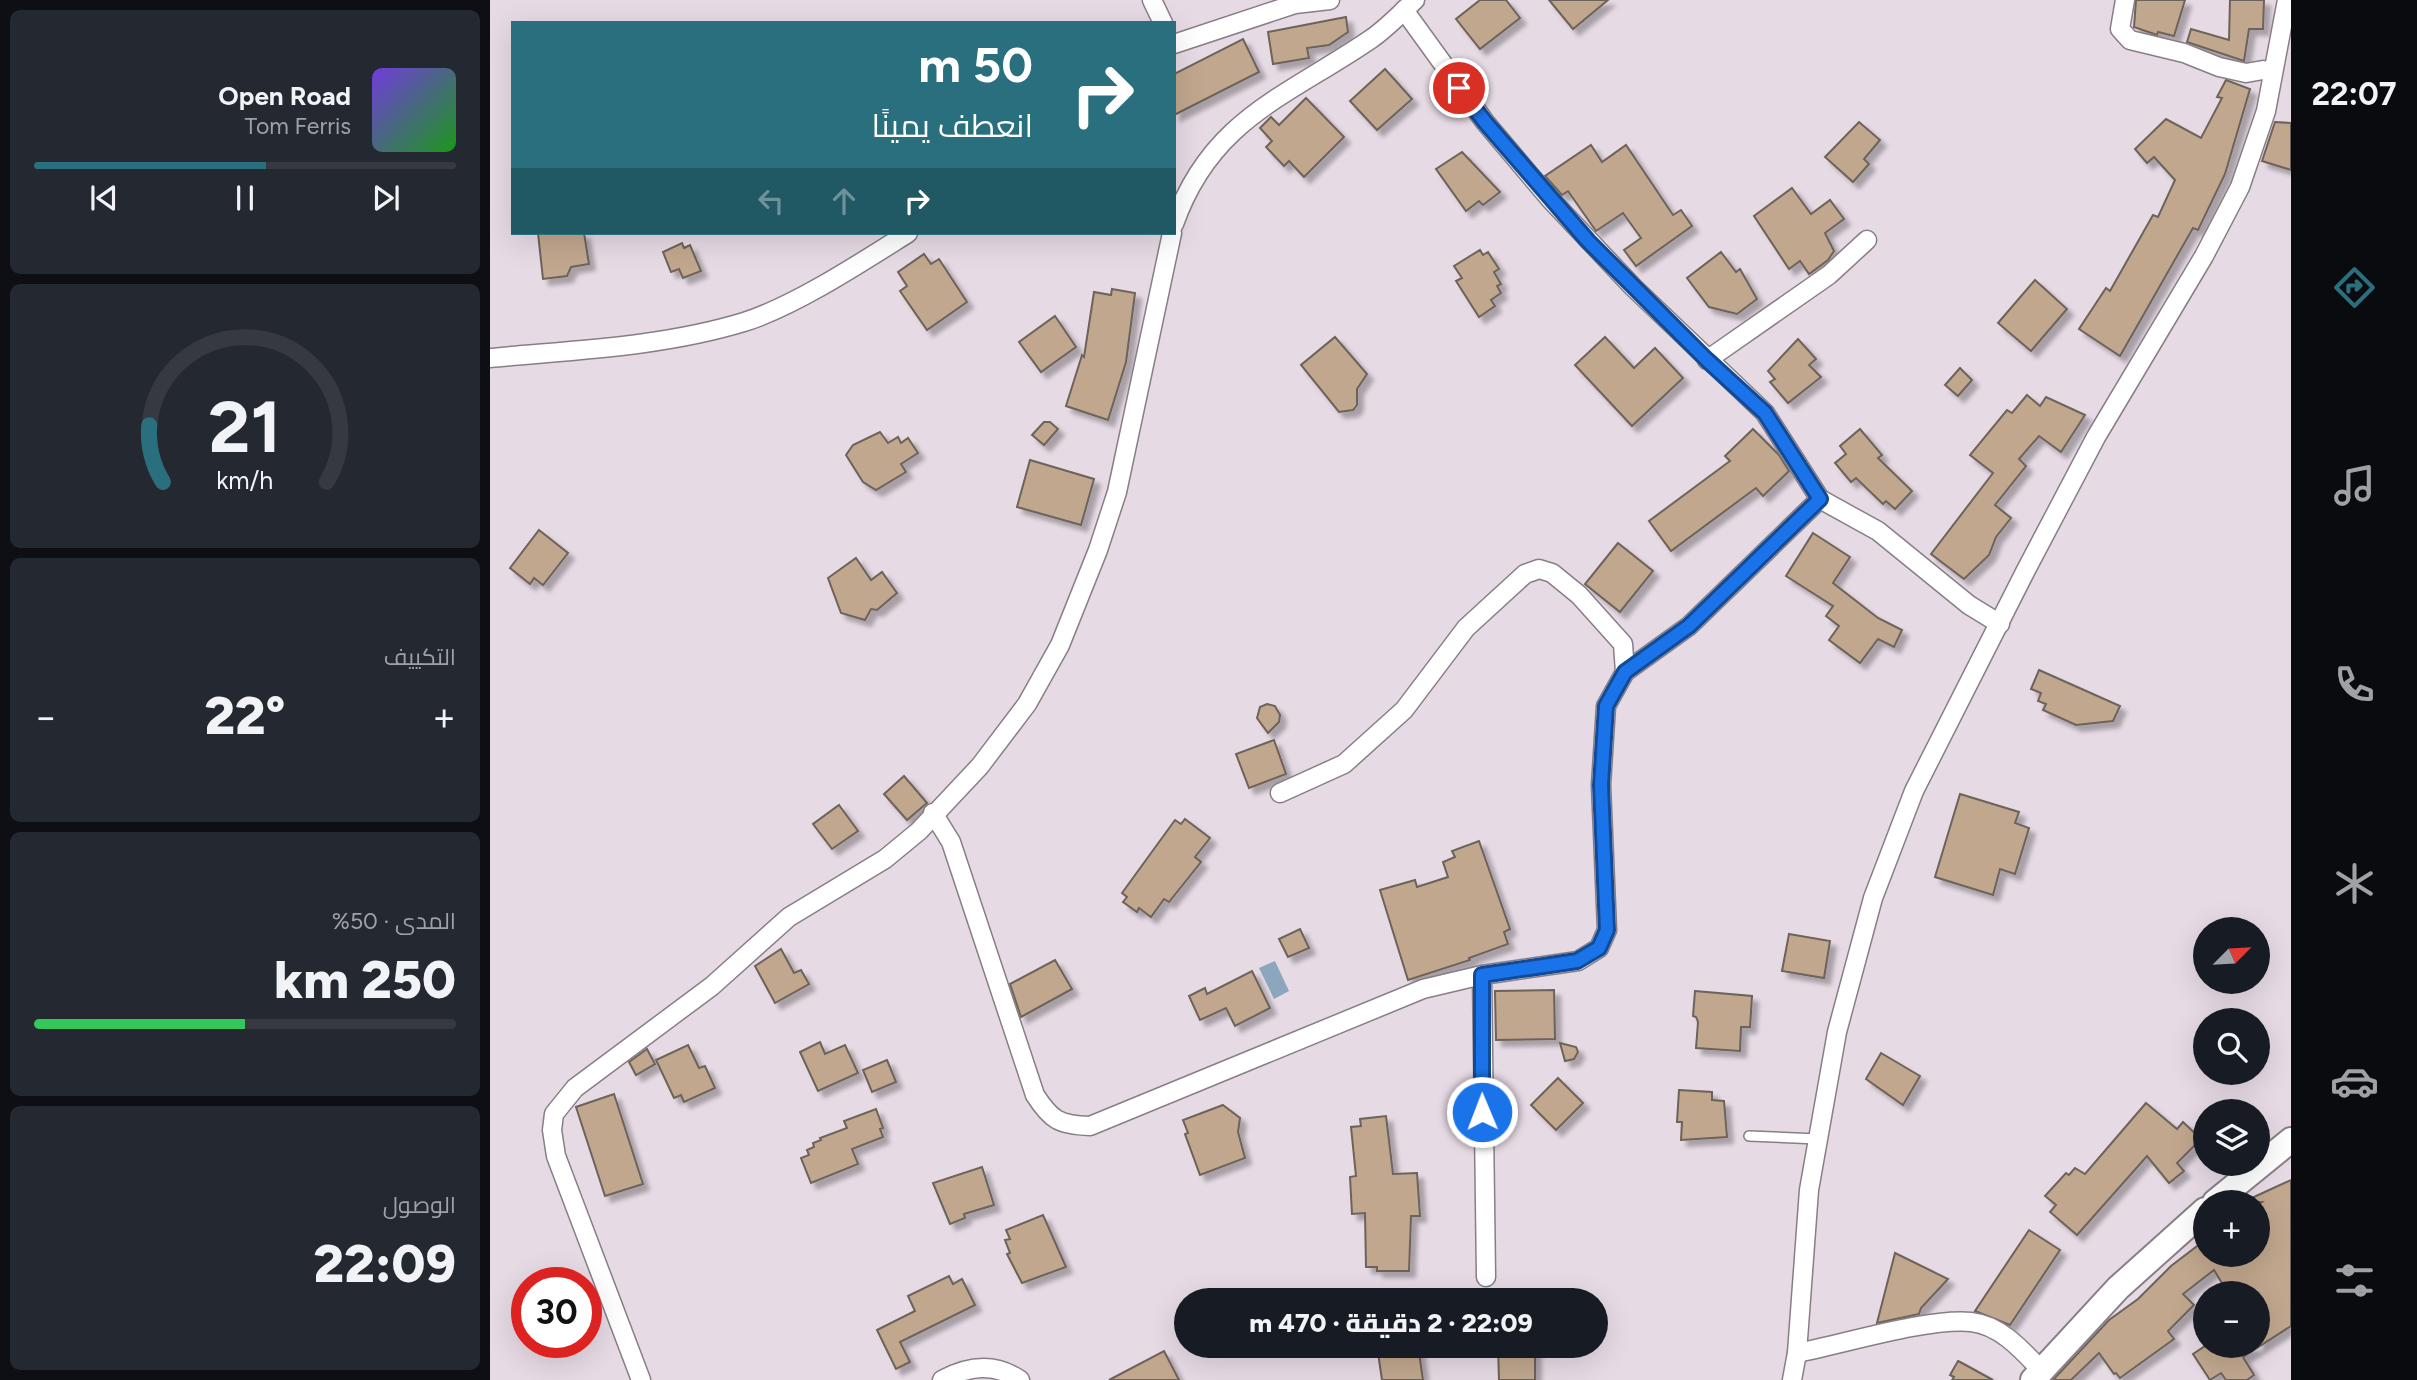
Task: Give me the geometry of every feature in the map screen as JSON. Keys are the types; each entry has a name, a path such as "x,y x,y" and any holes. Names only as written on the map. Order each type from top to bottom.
{"main road":[{"path":"2230,1190 2291,1140"},
{"path":"2037,1375 2118,1288 2193,1221"}],"street":[{"path":"1152,0 1162,21"},
{"path":"1176,43 1295,4 1330,0"},
{"path":"2125,0 2120,29 2130,40 2184,53 2219,68 2246,73 2263,70 2272,74"},
{"path":"1792,1380 1797,1353 1809,1190 1837,1032 1873,898 1914,791 2095,437 2204,256 2240,187 2266,111 2287,0"},
{"path":"1176,218 1186,190 1206,159 1229,133 1373,37 1409,5 1485,122 1550,199 1707,360 1765,413 1820,499 1878,531 1969,605 2000,624"},
{"path":"490,358 653,342 745,322 858,265 905,235"},
{"path":"641,1380 556,1156 552,1130 554,1114 575,1088 712,986 789,917 885,859 919,831 933,813 980,766 1027,704 1060,645 1098,550 1117,492 1172,235"},
{"path":"1707,360 1829,275 1867,240"},
{"path":"933,813 951,842 1035,1095 1047,1114 1066,1125 1090,1126 1423,989 1482,975 1577,961 1599,948 1607,930 1601,785 1606,706 1625,672 1689,626 1820,499"},
{"path":"1280,793 1345,764 1404,710 1466,628 1525,574 1539,569 1552,573 1578,595 1622,643 1625,672"},
{"path":"1482,975 1486,1276"},
{"path":"1797,1353 1939,1324 1972,1322 1999,1332 2020,1347 2037,1375"},
{"path":"942,1380 978,1366 1008,1372 1020,1380"}],"lane":[{"path":"1749,1136 1818,1139"}],"water":[{"path":"1275,961 1289,991 1274,999 1259,968"}],"building":[{"path":"1480,0 1506,0 1520,18 1480,49 1456,19"},
{"path":"1549,0 1608,0 1573,29"},
{"path":"2136,0 2185,0 2174,36 2158,32 2157,35 2134,27"},
{"path":"2230,0 2264,0 2263,29 2249,29 2244,61 2187,42 2191,29 2229,40"},
{"path":"1346,17 1348,32 1329,45 1307,48 1309,58 1273,64 1268,32"},
{"path":"1243,39 1259,72 1176,114 1176,73"},
{"path":"1385,69 1412,99 1377,130 1350,101"},
{"path":"2226,80 2250,89 2225,174 2198,230 2193,228 2120,356 2079,329 2106,288 2110,291 2153,215 2158,217 2175,180 2154,157 2147,163 2135,149 2166,119 2201,138 2222,98 2217,97"},
{"path":"1306,98 1344,137 1304,177 1289,161 1284,166 1266,147 1272,141 1260,128 1271,117 1279,125"},
{"path":"1859,122 1880,140 1864,159 1869,164 1853,182 1825,157"},
{"path":"2275,122 2291,123 2291,170 2262,161"},
{"path":"1591,145 1602,162 1626,145 1673,215 1681,210 1692,226 1636,266 1624,250 1641,238 1623,213 1596,231 1568,191 1562,195 1545,176"},
{"path":"1462,152 1500,192 1483,205 1479,201 1466,211 1436,169"},
{"path":"1792,188 1811,214 1830,200 1844,219 1825,233 1834,251 1828,260 1809,274 1800,261 1789,269 1754,216"},
{"path":"538,235 584,235 589,264 571,267 567,276 543,279"},
{"path":"682,243 684,248 690,245 701,271 683,278 679,269 671,272 663,252"},
{"path":"1480,250 1483,255 1488,252 1499,269 1494,272 1501,284 1497,286 1501,293 1491,300 1495,306 1479,317 1456,281 1462,278 1454,266"},
{"path":"1721,252 1736,272 1740,269 1757,299 1737,314 1709,307 1687,278"},
{"path":"924,254 931,264 939,259 967,302 927,330 900,291 907,286 898,272"},
{"path":"2035,280 2067,309 2031,351 1998,323"},
{"path":"1112,289 1135,293 1126,362 1108,420 1066,406 1082,355 1084,357 1094,292 1111,295"},
{"path":"1055,316 1076,347 1041,372 1019,342"},
{"path":"1335,337 1367,374 1357,389 1357,405 1353,410 1339,412 1301,365"},
{"path":"1605,337 1634,368 1655,348 1683,378 1632,426 1575,365"},
{"path":"1798,339 1816,359 1809,365 1821,377 1788,403 1770,382 1775,379 1768,371"},
{"path":"1960,368 1972,380 1958,396 1945,385"},
{"path":"2027,395 2040,406 2046,397 2085,415 2061,452 2039,436 2019,459 2026,466 1995,505 2011,518 1996,537 1989,555 1964,579 1931,554 1993,473 1970,455 2007,410 2012,413"},
{"path":"1044,422 1050,422 1058,429 1044,445 1032,435"},
{"path":"1753,429 1779,455 1789,471 1763,496 1756,488 1671,551 1649,521 1730,461 1725,456"},
{"path":"1860,429 1882,455 1878,458 1912,491 1895,509 1886,501 1883,504 1856,478 1851,482 1835,463 1846,454 1840,446"},
{"path":"880,432 888,443 898,437 901,443 908,438 918,453 901,464 906,472 876,490 863,482 846,455 853,445"},
{"path":"1030,460 1094,479 1081,525 1017,507"},
{"path":"539,530 568,553 543,585 534,578 530,584 510,568"},
{"path":"1813,533 1850,557 1833,583 1878,618 1902,630 1894,647 1878,639 1860,663 1829,640 1839,626 1826,616 1833,606 1786,576"},
{"path":"1618,543 1653,571 1620,612 1585,584"},
{"path":"856,558 871,580 882,572 897,593 877,610 871,609 865,620 841,613 828,578"},
{"path":"2039,670 2120,706 2113,721 2076,725 2043,710 2046,704 2038,701 2041,693 2031,689"},
{"path":"1267,704 1275,706 1280,715 1279,722 1268,733 1257,718 1260,707"},
{"path":"1274,740 1286,774 1249,788 1236,754"},
{"path":"904,776 927,803 907,820 884,794"},
{"path":"1960,794 2019,812 2015,823 2029,828 2015,874 2000,869 1993,895 1935,877"},
{"path":"839,805 858,831 832,849 813,824"},
{"path":"1185,819 1210,838 1195,857 1201,862 1169,902 1164,899 1151,917 1139,908 1137,912 1123,902 1127,897 1122,893 1175,820 1181,824"},
{"path":"1479,841 1510,929 1504,932 1508,944 1469,958 1470,960 1408,980 1380,890 1415,880 1417,887 1448,877 1443,862 1455,857 1452,851"},
{"path":"1300,929 1309,948 1288,957 1279,939"},
{"path":"1789,934 1830,941 1824,978 1782,971"},
{"path":"781,949 794,973 801,970 809,984 775,1003 755,966"},
{"path":"1055,960 1072,989 1021,1017 1010,984"},
{"path":"1252,971 1270,1008 1235,1026 1226,1008 1200,1020 1189,996 1205,988 1207,994"},
{"path":"1554,990 1555,1039 1496,1040 1495,991"},
{"path":"1695,991 1752,996 1750,1027 1741,1027 1740,1051 1696,1048 1698,1022 1693,1016"},
{"path":"820,1042 825,1054 845,1045 858,1073 818,1091 800,1052"},
{"path":"1560,1043 1576,1047 1578,1052 1574,1059 1565,1061"},
{"path":"688,1045 699,1068 705,1066 715,1088 684,1102 681,1095 674,1098 656,1060"},
{"path":"647,1049 655,1064 636,1075 629,1062"},
{"path":"1881,1053 1920,1076 1903,1105 1866,1079"},
{"path":"887,1060 896,1082 872,1092 863,1070"},
{"path":"1558,1078 1583,1103 1556,1130 1531,1105"},
{"path":"1679,1090 1712,1092 1712,1100 1724,1101 1727,1137 1681,1140 1682,1122 1677,1122"},
{"path":"614,1094 643,1184 605,1196 576,1107"},
{"path":"2146,1103 2177,1129 2183,1122 2193,1131 2193,1147 2177,1163 2184,1171 2169,1183 2147,1156 2077,1235 2050,1212 2056,1205 2045,1196 2066,1173 2069,1175 2075,1168 2085,1174"},
{"path":"1223,1105 1240,1118 1238,1132 1245,1158 1200,1175 1185,1134 1188,1133 1183,1120"},
{"path":"876,1109 883,1128 880,1129 883,1137 852,1149 858,1164 811,1183 801,1158 809,1155 807,1150 814,1147 813,1143 847,1128 844,1121"},
{"path":"1386,1116 1393,1174 1417,1173 1420,1216 1411,1216 1409,1271 1377,1271 1377,1267 1366,1267 1365,1213 1352,1214 1350,1177 1356,1176 1351,1127 1361,1126 1360,1119"},
{"path":"982,1167 994,1205 964,1214 965,1218 950,1224 933,1183"},
{"path":"2291,1180 2291,1326 2270,1340 2270,1281 2221,1281 2214,1270 2200,1281 2193,1281 2193,1286 2183,1294 2193,1306 2168,1331 2174,1339 2120,1378 2099,1353 2071,1380 2053,1380 2109,1320 2138,1299 2171,1266 2193,1249 2193,1267 2270,1267 2269,1190"},
{"path":"1043,1215 1066,1267 1022,1283 1007,1254 1010,1253 1005,1240 1010,1239 1006,1230"},
{"path":"2029,1230 2060,1250 2010,1325 1975,1311"},
{"path":"1895,1253 1948,1279 1921,1308 1919,1314 1877,1323"},
{"path":"949,1276 953,1284 962,1279 975,1305 900,1342 910,1362 896,1369 877,1330 915,1311 908,1296"},
{"path":"1164,1351 1179,1380 1109,1380"},
{"path":"1379,1358 1420,1358 1423,1380 1382,1380"},
{"path":"1498,1358 1535,1358 1535,1380 1499,1380"},
{"path":"2196,1358 2244,1358 2254,1375 2247,1380 2226,1380 2221,1373 2210,1380"},
{"path":"1958,1361 1993,1380 1952,1380 1954,1377 1950,1375"}],"route":[{"path":"1459,88 1588,241 1707,360 1765,413 1820,499 1689,626 1625,672 1606,706 1601,785 1607,930 1599,948 1577,961 1531,971 1482,975 1482,1112"}]}
